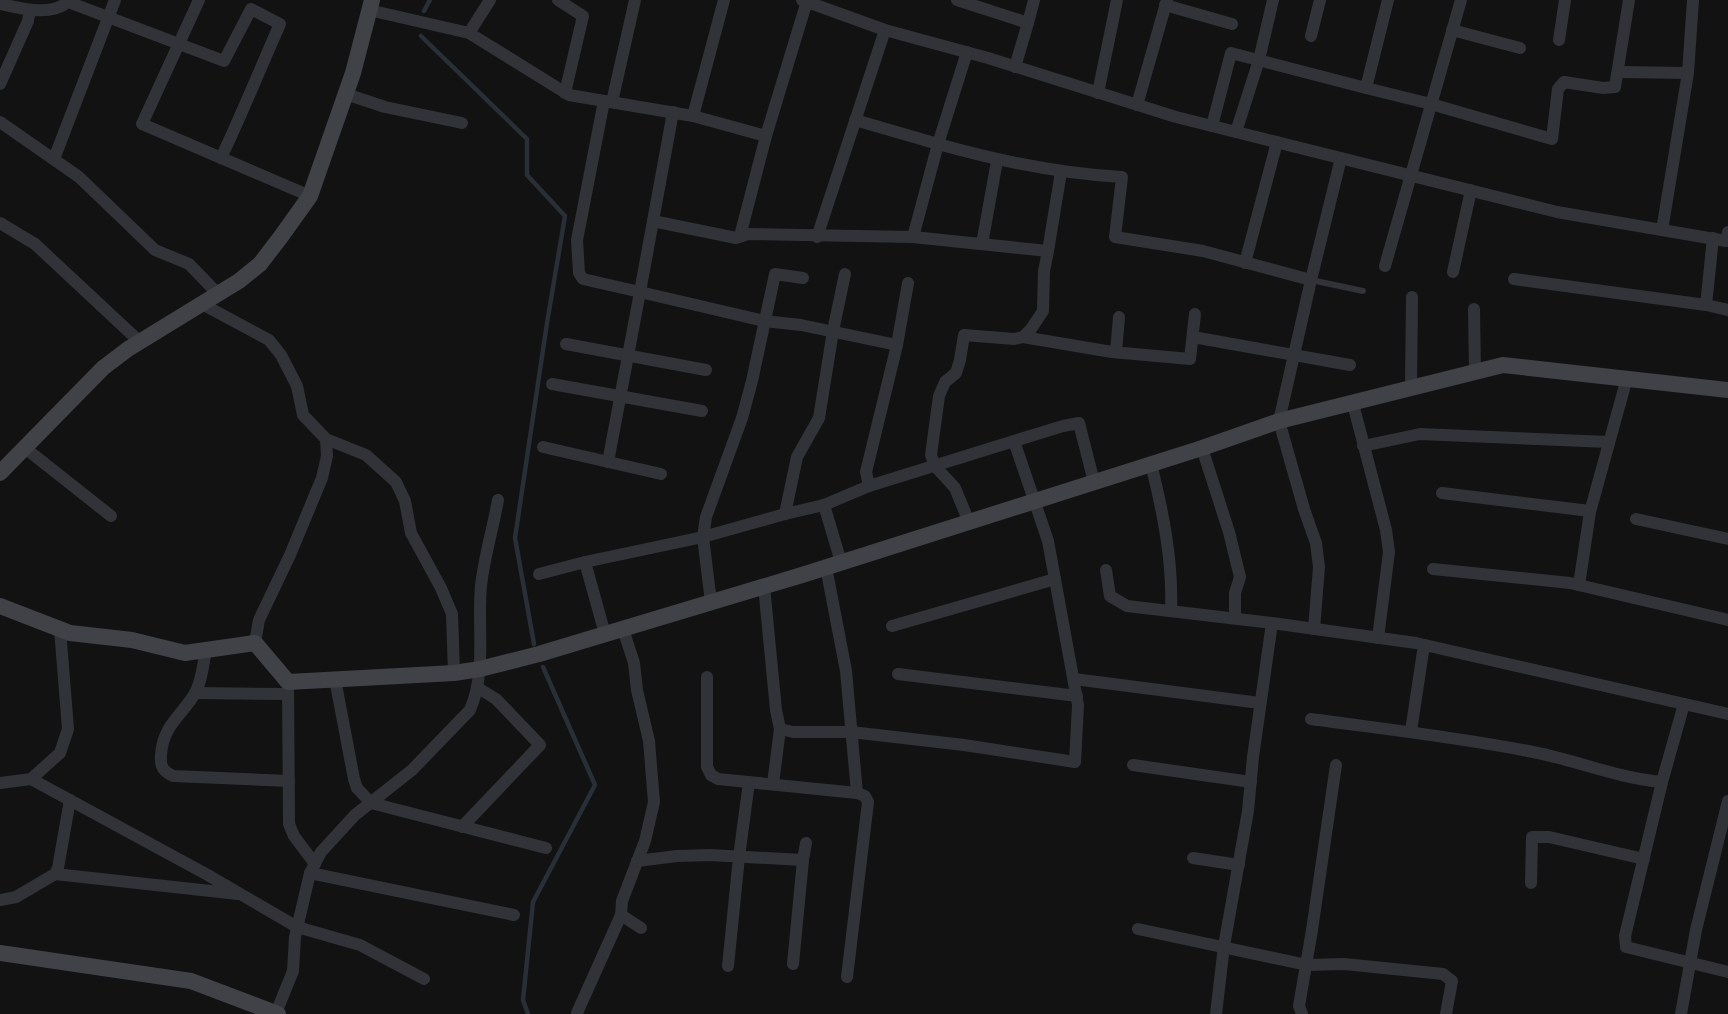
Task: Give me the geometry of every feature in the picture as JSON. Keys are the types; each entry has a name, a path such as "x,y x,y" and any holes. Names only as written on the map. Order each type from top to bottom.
{"street":[{"path":"54,159 114,0"},
{"path":"199,0 142,124 310,196"},
{"path":"469,33 490,0"},
{"path":"558,0 583,16 565,93"},
{"path":"635,0 608,102 577,240 579,273 583,279 764,321 801,325 897,345"},
{"path":"693,116 724,0"},
{"path":"957,0 1028,23"},
{"path":"1015,67 1034,0"},
{"path":"1098,93 1117,0"},
{"path":"1236,132 1259,60 1273,0"},
{"path":"1311,36 1320,0"},
{"path":"1366,88 1388,0"},
{"path":"1384,266 1461,0"},
{"path":"1559,40 1564,0"},
{"path":"1212,126 1231,53 1431,104 1552,140 1558,89 1564,82 1604,88 1615,87 1629,0"},
{"path":"1662,230 1688,73 1693,0"},
{"path":"740,236 804,1 885,30 967,52 1212,126 1557,212 1726,241 1728,232"},
{"path":"0,4 61,8 68,2 224,61 251,9 280,24 246,106 221,158"},
{"path":"1137,105 1166,3 1232,24"},
{"path":"0,473 103,368 140,342 239,281 260,264 310,196 353,73 370,5 469,33 569,95 693,116 766,136"},
{"path":"0,84 28,21 29,6"},
{"path":"817,237 885,30"},
{"path":"1452,30 1520,48"},
{"path":"913,237 938,144 967,52"},
{"path":"1618,72 1688,73"},
{"path":"346,94 385,106 462,123"},
{"path":"608,462 673,112"},
{"path":"855,120 997,161 1078,175 1122,177 1115,237 1203,251 1311,280"},
{"path":"0,122 79,177 154,250 189,264 218,294"},
{"path":"1245,263 1277,142"},
{"path":"1314,629 1319,567 1316,543 1279,421 1341,158"},
{"path":"982,244 997,161"},
{"path":"1023,337 1043,310 1044,271 1061,172"},
{"path":"1453,272 1471,190"},
{"path":"653,221 736,238 748,234 913,237 1048,251"},
{"path":"0,223 35,244 140,342"},
{"path":"1706,305 1713,238"},
{"path":"711,602 703,537 706,517 742,418 775,274 803,278"},
{"path":"785,514 797,457 819,418 845,274"},
{"path":"1514,279 1728,310"},
{"path":"869,486 866,472 888,390 908,283"},
{"path":"1412,297 1412,388"},
{"path":"202,304 269,340 281,355 297,386 303,415 326,440 366,455 396,482 405,501 411,533 441,588 452,614 454,673"},
{"path":"1474,309 1475,372"},
{"path":"969,522 955,488 935,466 931,455 939,396 945,382 956,373 964,334 1014,339 1023,337 1116,352 1190,359 1195,314"},
{"path":"1116,352 1119,317"},
{"path":"1192,337 1350,365"},
{"path":"566,344 706,370"},
{"path":"195,693 288,688 335,679 454,673 480,669 539,654 833,565 1202,448 1279,421 1503,365 1728,390"},
{"path":"1579,585 1590,511 1627,378"},
{"path":"552,384 702,411"},
{"path":"1353,404 1386,530 1389,552 1378,638"},
{"path":"539,574 703,537 824,505 869,486 1079,423 1094,482"},
{"path":"1363,446 1420,434 1608,442"},
{"path":"326,440 327,456 322,478 290,555 259,620 255,643 288,688 290,824 294,836 312,868 514,915"},
{"path":"780,729 793,732 851,732 964,745 1075,762 1077,696 1048,541 1014,441"},
{"path":"543,447 661,474"},
{"path":"25,448 111,516"},
{"path":"1202,448 1229,532 1240,577 1235,593 1235,618"},
{"path":"1151,464 1169,555 1172,583 1171,611"},
{"path":"1442,493 1590,511"},
{"path":"0,953 191,981 256,1010 277,1013 293,971 297,927 312,868 321,852 355,815 412,770 470,710 478,688 480,669 481,586 498,500"},
{"path":"824,505 846,671 857,793"},
{"path":"1636,519 1728,539"},
{"path":"585,562 605,634"},
{"path":"1433,569 1579,585 1728,620"},
{"path":"1106,570 1110,596 1127,606 1235,618 1424,645 1728,714"},
{"path":"892,626 1055,579"},
{"path":"764,586 776,711 780,729 773,784"},
{"path":"0,606 70,633 132,640 185,653 255,643"},
{"path":"1216,1014 1224,946 1248,811 1272,623"},
{"path":"0,783 31,779 60,753 68,729 60,628"},
{"path":"577,1013 621,915 622,901 645,841 654,802 649,741 637,690 634,663 623,629"},
{"path":"1411,731 1424,645"},
{"path":"206,650 195,693 162,740 160,764 164,771 173,776 289,781"},
{"path":"898,674 1077,696"},
{"path":"707,677 707,767 711,775 718,779 857,793 864,796 868,802 847,977"},
{"path":"335,679 354,779 357,788 371,803 546,848"},
{"path":"1074,680 1260,703"},
{"path":"462,826 540,745 496,699 478,688"},
{"path":"1684,704 1662,782 1625,936 1626,947 1728,972"},
{"path":"1311,719 1411,731 1530,751 1639,780 1662,782"},
{"path":"1133,765 1251,782"},
{"path":"1302,1014 1299,1006 1336,765"},
{"path":"31,779 297,927 360,945 424,979"},
{"path":"728,966 749,782"},
{"path":"0,900 16,897 55,874 70,800"},
{"path":"1681,1014 1696,930 1728,801"},
{"path":"1531,883 1532,837 1549,837 1644,859"},
{"path":"793,964 806,843"},
{"path":"638,861 677,856 803,860"},
{"path":"1192,858 1239,865"},
{"path":"55,874 242,895"},
{"path":"621,915 641,928"},
{"path":"1138,929 1307,965 1344,964 1443,974 1452,981 1446,1014"}],"lane":[{"path":"1311,280 1364,291"}],"waterway":[{"path":"424,11 430,0"},
{"path":"421,36 527,139 527,175 565,216 515,538 534,644"},
{"path":"528,1014 523,1000 533,902 595,785 543,667"}]}
